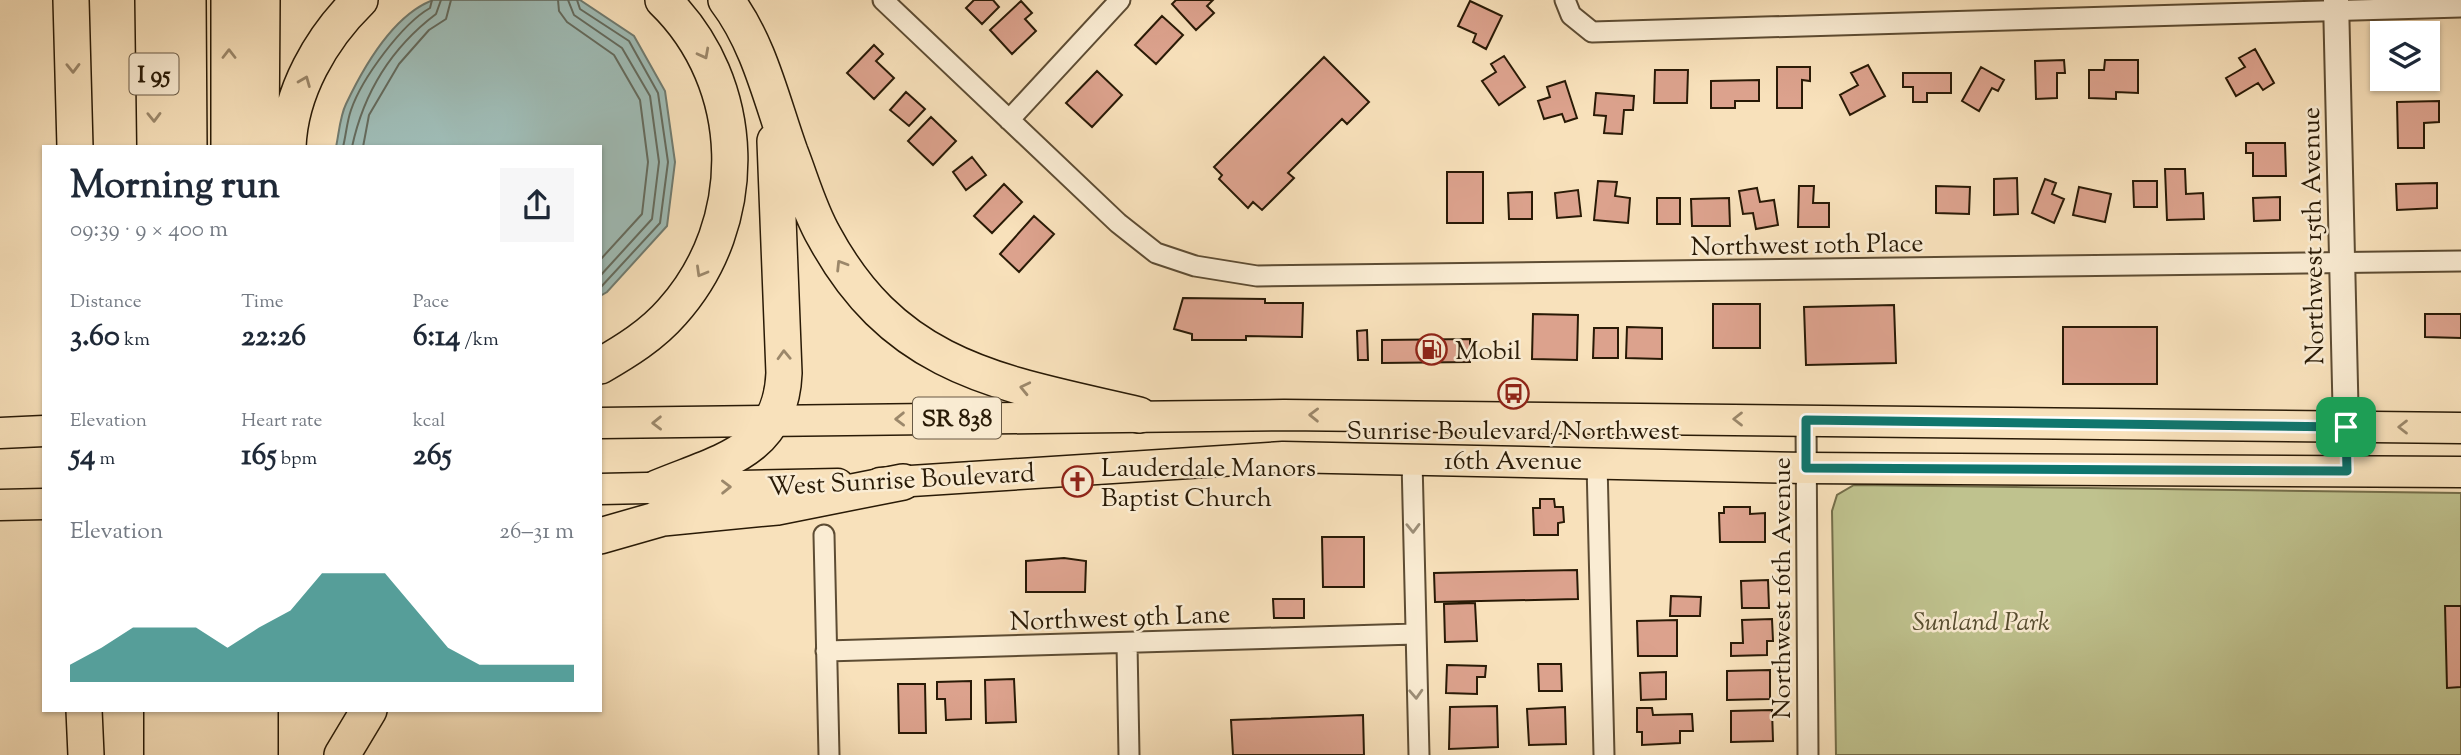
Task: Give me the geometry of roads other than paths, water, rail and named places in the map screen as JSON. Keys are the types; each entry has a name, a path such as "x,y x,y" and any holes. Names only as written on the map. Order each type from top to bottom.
{"highway":[{"path":"71,0 75,145"},
{"name":"I 95","path":"153,0 155,145"},
{"path":"188,0 189,145"},
{"path":"229,0 229,145"},
{"path":"261,145 262,0"},
{"path":"288,145 291,119 314,60 360,0"},
{"path":"602,365 655,329 685,296 712,249 729,192 728,124 718,85 701,48 663,0"},
{"path":"726,0 745,31 822,233 863,295 901,330 942,359 980,375 1139,415"},
{"path":"657,488 731,457 760,436 774,421 783,393 778,177 771,100"},
{"path":"602,535 663,518 777,507 903,482"},
{"path":"84,712 86,755"},
{"path":"162,712 162,755"},
{"path":"195,712 196,755"},
{"path":"227,712 227,755"},
{"path":"260,712 260,755"},
{"path":"342,755 368,712"}],"main road":[{"name":"SR 838","path":"602,423 1139,415 2461,428"},
{"path":"0,432 42,431"},
{"name":"West Sunrise Boulevard","path":"602,489 903,482 1283,457 1806,468 2461,472"},
{"path":"0,505 42,505"}],"street":[{"name":"Northwest 10th Place","path":"883,0 1118,223 1156,253 1195,266 1257,276 2461,261"},
{"path":"1009,120 1120,0"},
{"path":"1568,7 1592,32 2336,4 2461,7"},
{"name":"Northwest 15th Avenue","path":"2336,4 2347,471"},
{"name":"Northwest 16th Avenue","path":"1806,420 1808,755"},
{"path":"1412,460 1419,755"},
{"path":"1597,463 1604,755"},
{"path":"824,535 829,755"},
{"name":"Northwest 9th Lane","path":"826,651 1415,634"},
{"path":"1127,644 1129,755"}],"water":[{"path":"433,0 580,0 634,36 665,91 675,162 667,226 607,292 602,295 602,145 336,145 344,109 371,58 393,29 419,7"}],"place":[{"name":"Mobil","path":"1432,350"},
{"name":"Sunrise Boulevard/Northwest 16th Avenue","path":"1513,394"},
{"name":"Lauderdale Manors Baptist Church","path":"1078,482"}],"park label":[{"name":"Sunland Park","path":"1981,621"}]}
